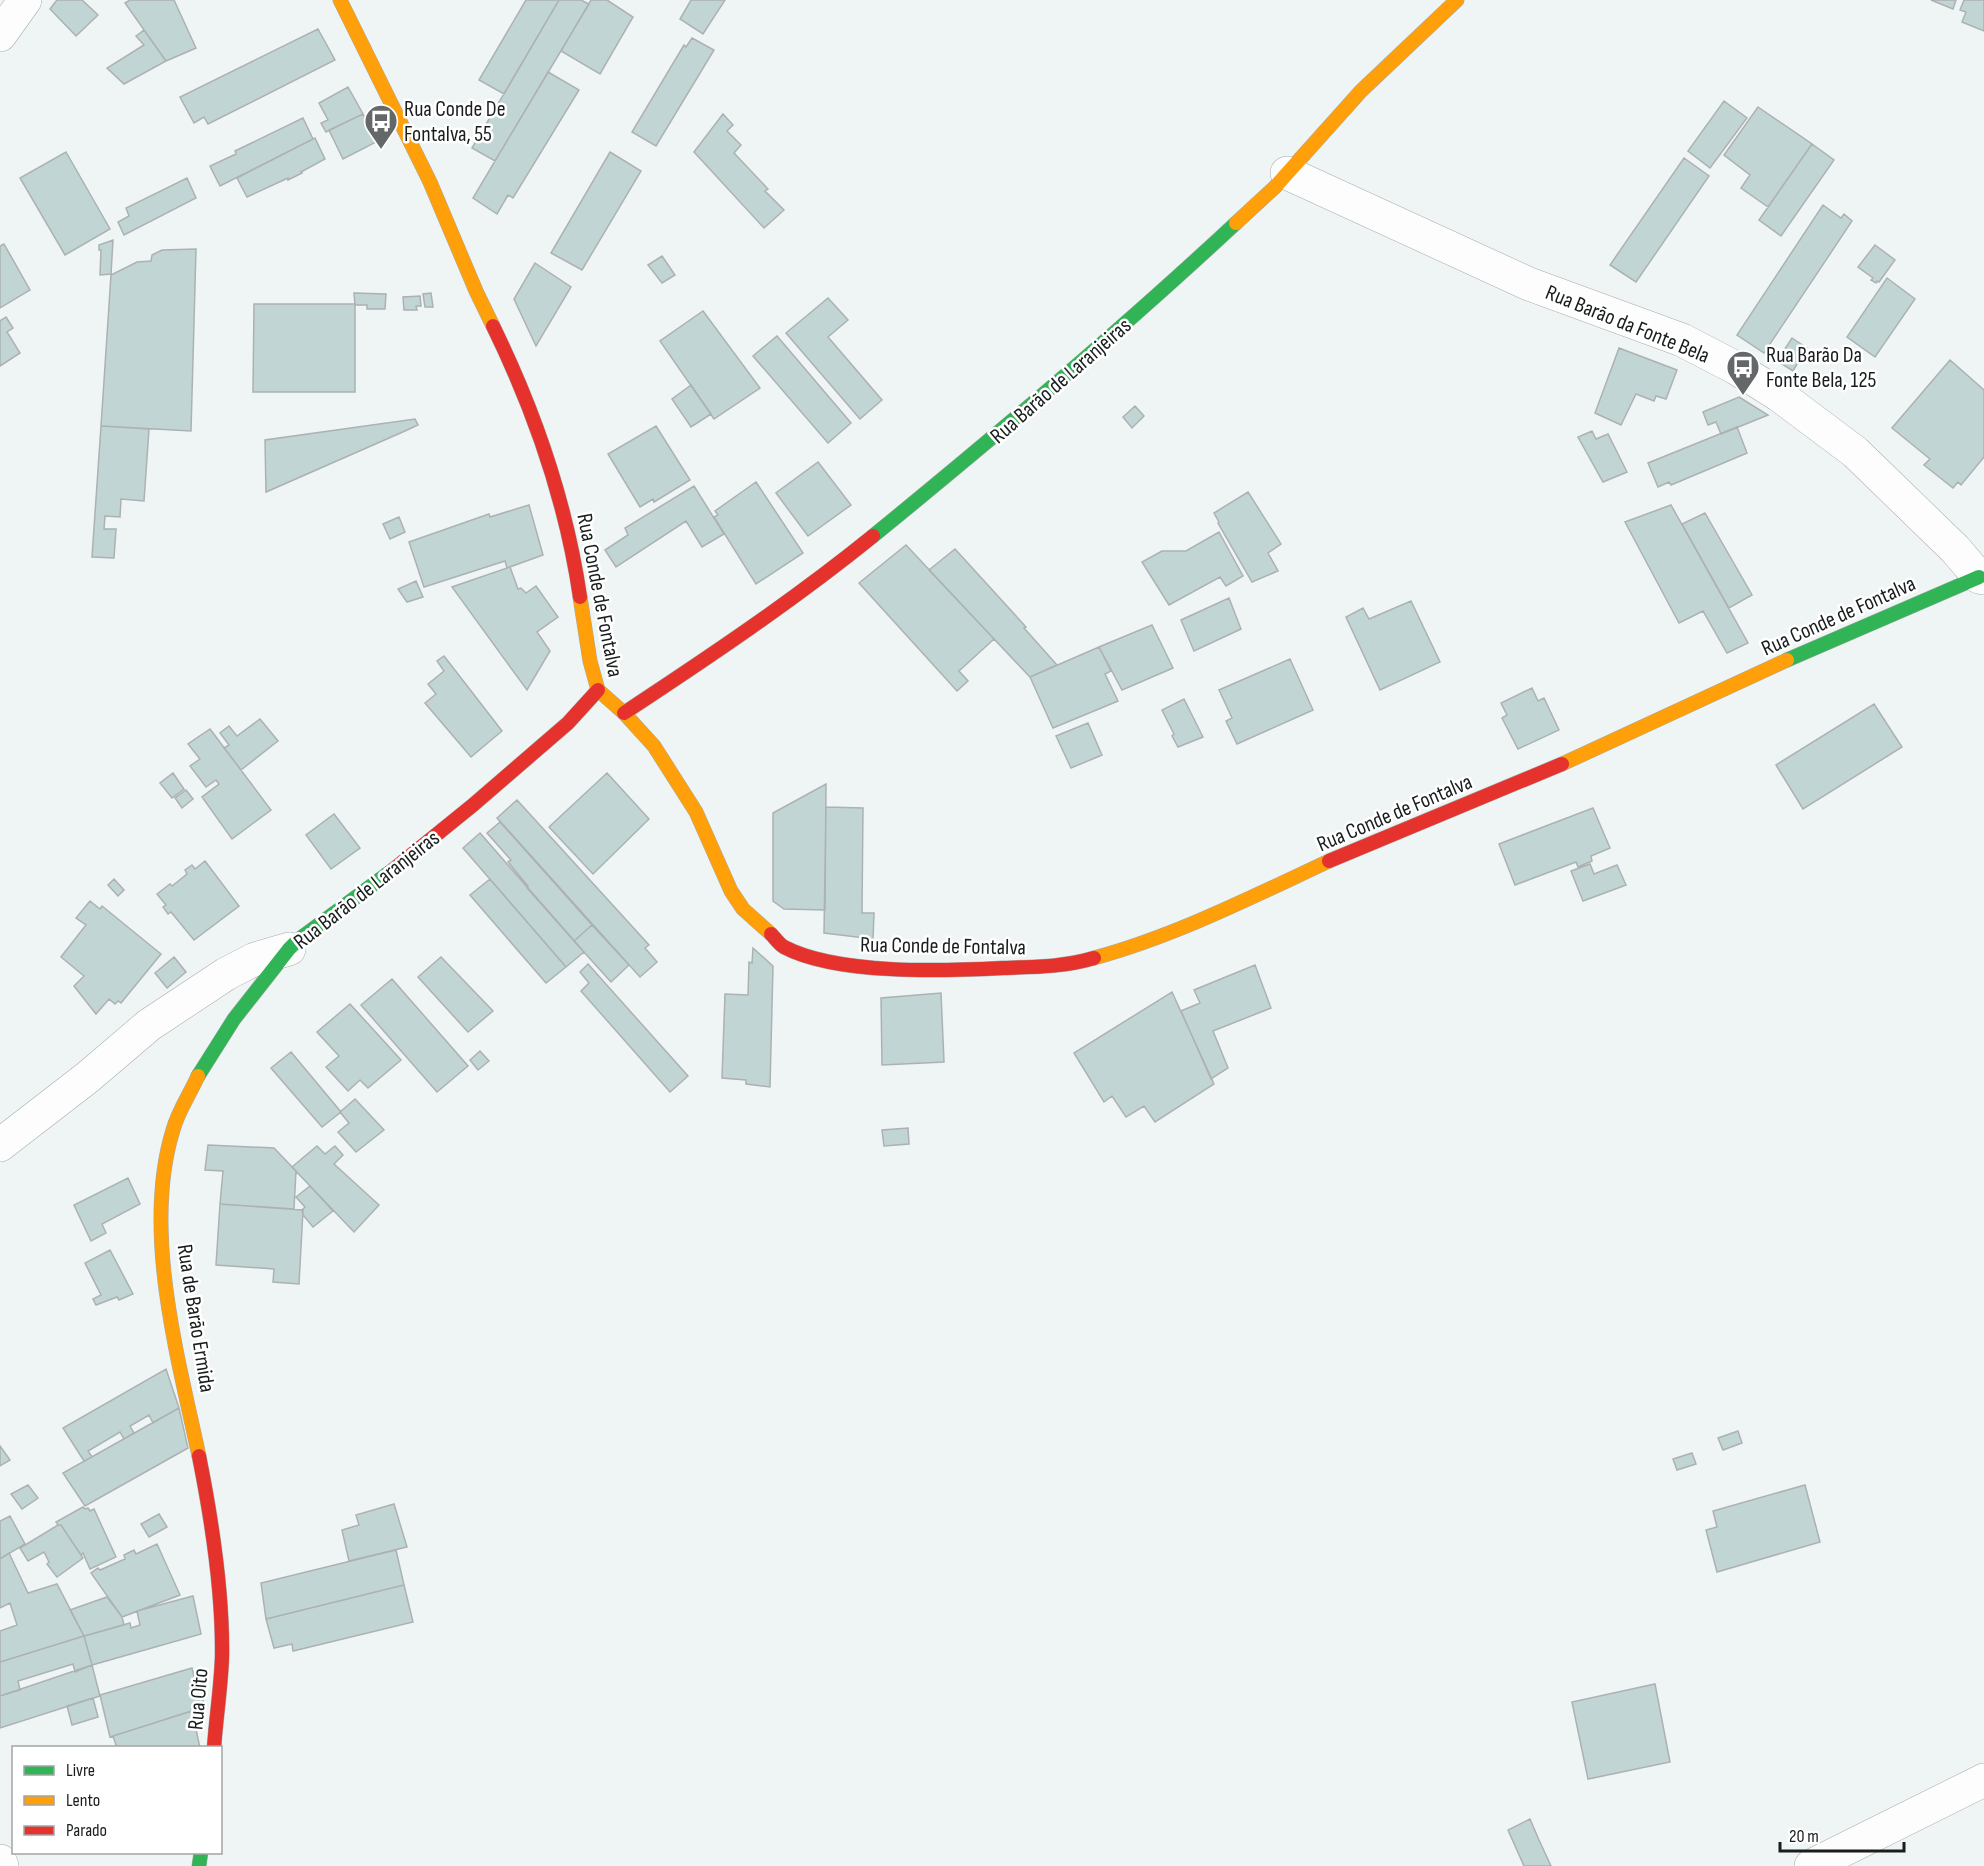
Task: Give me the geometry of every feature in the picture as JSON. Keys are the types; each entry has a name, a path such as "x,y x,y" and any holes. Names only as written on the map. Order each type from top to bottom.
{"street":[{"path":"0,35 25,0"},
{"name":"Rua Conde de Fontalva","path":"340,0 430,182 540,433 574,554 591,661 598,690 624,713 654,746 696,812 731,891 743,909 783,946 812,957 849,965 947,971 1070,965 1120,951 1224,910 1328,862 1540,774 1836,638 1982,577"},
{"name":"Rua Barão de Laranjeiras","path":"624,713 708,657 838,564 995,437 1184,272 1275,188 1361,91 1457,0"},
{"name":"Rua Barão da Fonte Bela","path":"1287,173 1529,284 1682,340 1736,368 1779,395 1855,452 1982,577"},
{"name":"Rua Barão de Laranjeiras","path":"0,1145 88,1077 149,1025 226,974 255,959 289,949 402,863 473,805 568,723 598,690"},
{"name":"Rua de Barão Ermida","path":"222,1654 212,1530 167,1292 162,1222 164,1167 173,1129 199,1073 227,1026 289,949"},
{"name":"Rua Oito","path":"214,1746 222,1654"},
{"path":"1811,1866 1984,1780"},
{"path":"0,1861 2,1866"}],"building":[{"path":"57,0 82,0 98,15 76,36 50,9"},
{"path":"130,0 174,0 196,48 166,61 125,3"},
{"path":"526,0 559,0 504,94 479,80"},
{"path":"559,0 581,0 589,4 495,161 472,148"},
{"path":"591,0 607,0 633,17 600,74 561,51"},
{"path":"691,0 725,0 703,34 680,19"},
{"path":"1931,0 1956,0 1953,9"},
{"path":"1964,0 1984,0 1984,31 1962,22 1966,12 1960,10"},
{"path":"318,29 335,60 208,124 204,117 194,123 180,97"},
{"path":"144,30 166,61 124,84 107,68 144,45 136,36"},
{"path":"692,38 714,50 656,146 632,132 684,45 686,47"},
{"path":"548,72 579,90 513,198 508,195 497,214 473,198"},
{"path":"348,87 363,114 326,132 321,123 328,120 319,103"},
{"path":"1724,101 1747,118 1710,168 1688,151"},
{"path":"1758,107 1812,144 1768,207 1741,188 1750,175 1724,155"},
{"path":"363,114 378,141 343,159 329,130"},
{"path":"723,114 733,125 727,131 741,145 734,153 768,189 765,191 784,210 764,228 694,152"},
{"path":"303,118 313,139 220,186 210,166 236,154 235,151"},
{"path":"315,138 325,159 288,180 288,178 247,197 237,178"},
{"path":"1812,144 1834,160 1781,236 1759,220"},
{"path":"66,152 110,229 65,255 20,178"},
{"path":"610,152 641,171 582,270 551,253"},
{"path":"1684,158 1709,176 1636,282 1610,265"},
{"path":"187,178 196,198 124,235 118,222 129,216 126,208"},
{"path":"1823,205 1841,218 1844,214 1852,221 1764,353 1737,335"},
{"path":"113,240 111,274 100,275 101,250 99,250 99,245"},
{"path":"4,244 30,290 0,308 0,246"},
{"path":"1875,245 1895,260 1876,283 1858,267"},
{"path":"196,249 191,431 101,426 111,275 137,262 151,261 152,255 162,250"},
{"path":"662,256 675,275 662,283 648,265"},
{"path":"535,263 571,287 536,346 514,299"},
{"path":"1887,278 1915,299 1875,357 1847,337"},
{"path":"354,293 386,294 385,309 367,309 367,305 355,305"},
{"path":"431,293 433,307 425,307 423,294"},
{"path":"420,296 421,306 416,306 417,310 404,310 403,297"},
{"path":"828,298 848,320 828,337 882,400 860,419 786,333"},
{"path":"254,304 355,304 355,392 253,392"},
{"path":"703,311 760,388 714,419 660,341"},
{"path":"6,317 13,328 7,332 20,353 0,366 0,321"},
{"path":"777,336 851,423 828,443 753,356"},
{"path":"1792,338 1807,348 1793,371 1777,361"},
{"path":"1619,348 1677,370 1666,399 1656,396 1654,401 1636,394 1621,425 1595,413"},
{"path":"1950,360 1984,390 1984,457 1961,485 1958,482 1953,488 1924,465 1930,459 1892,428"},
{"path":"691,385 711,414 691,427 672,399"},
{"path":"1739,397 1768,415 1721,434 1716,422 1708,425 1703,412"},
{"path":"1135,406 1144,416 1132,428 1123,417"},
{"path":"415,419 418,425 266,492 265,440"},
{"path":"101,426 149,429 144,501 121,499 120,517 105,516 104,529 116,529 114,558 92,557"},
{"path":"656,426 690,480 654,502 653,499 640,507 608,454"},
{"path":"1737,427 1747,453 1671,485 1669,482 1658,487 1648,463"},
{"path":"1592,431 1596,439 1608,434 1627,472 1603,482 1578,437"},
{"path":"818,462 851,505 808,536 776,493"},
{"path":"756,482 803,553 756,584 714,517 718,515 715,511"},
{"path":"694,486 724,534 702,547 686,521 616,567 605,550 628,535 625,528"},
{"path":"1248,492 1281,544 1268,553 1278,571 1252,582 1214,513"},
{"path":"529,505 543,555 507,568 505,561 424,587 409,542 489,514 490,517"},
{"path":"1671,505 1748,643 1727,653 1703,611 1679,623 1625,522"},
{"path":"1705,513 1752,595 1729,608 1682,524"},
{"path":"399,517 405,532 390,539 383,524"},
{"path":"1219,532 1243,576 1226,586 1220,577 1169,605 1142,562 1162,551 1186,551"},
{"path":"906,545 994,639 959,671 968,681 957,691 859,583"},
{"path":"955,549 1026,627 1024,628 1057,665 1030,677 929,570"},
{"path":"510,567 518,589 521,588 526,593 536,586 558,617 537,632 550,651 527,690 452,587"},
{"path":"416,581 423,597 407,602 398,589"},
{"path":"1229,598 1241,629 1194,651 1181,620"},
{"path":"1411,601 1440,662 1380,690 1346,617 1363,608 1369,619"},
{"path":"1152,625 1173,668 1122,690 1099,647"},
{"path":"1099,647 1111,671 1105,674 1118,701 1053,728 1030,677"},
{"path":"444,656 502,731 471,757 425,703 436,694 428,684 444,671 437,661"},
{"path":"1290,659 1313,710 1237,744 1226,721 1232,718 1219,690"},
{"path":"1532,688 1538,701 1544,698 1559,730 1518,749 1502,718 1507,715 1501,703"},
{"path":"1184,699 1203,737 1178,747 1162,710"},
{"path":"1874,704 1902,747 1803,809 1776,765"},
{"path":"260,719 278,741 241,770 224,748 229,745 220,733 229,726 237,736"},
{"path":"1088,723 1102,755 1071,768 1056,736"},
{"path":"210,729 271,810 232,839 202,797 219,784 216,780 206,787 190,766 200,759 188,744"},
{"path":"173,773 184,789 172,798 160,783"},
{"path":"607,773 649,819 593,874 549,827"},
{"path":"826,784 825,910 784,909 773,901 773,813"},
{"path":"186,790 193,799 182,808 175,798"},
{"path":"517,800 649,945 645,948 657,962 640,977 497,818"},
{"path":"826,807 863,808 862,913 874,913 873,939 824,933"},
{"path":"1593,808 1610,848 1591,856 1592,861 1578,867 1576,862 1515,885 1499,844"},
{"path":"334,814 360,848 331,869 306,835"},
{"path":"500,822 592,925 574,941 527,888 528,886 508,862 511,860 487,833"},
{"path":"480,833 584,952 566,967 463,848"},
{"path":"205,861 239,906 194,940 171,912 168,914 163,907 166,905 157,894 187,874 185,870 192,865 195,869"},
{"path":"1590,864 1594,874 1617,865 1626,885 1583,901 1571,871"},
{"path":"114,879 124,890 118,896 108,885"},
{"path":"490,879 566,967 546,983 470,895"},
{"path":"90,901 100,909 102,906 161,954 121,1003 118,1001 115,1004 109,999 96,1014 74,986 84,976 61,957 86,925 76,918"},
{"path":"592,925 629,965 611,982 574,941"},
{"path":"753,948 773,966 770,1087 746,1084 746,1080 722,1078 725,994 748,995 749,962 752,963"},
{"path":"174,957 186,972 167,988 155,973"},
{"path":"441,957 493,1011 468,1032 418,977"},
{"path":"588,964 688,1076 670,1092 581,991 589,983 580,972"},
{"path":"1255,965 1271,1008 1213,1031 1228,1068 1211,1079 1181,1011 1200,1003 1194,990"},
{"path":"392,979 468,1066 437,1092 361,1005"},
{"path":"1172,992 1214,1084 1155,1122 1144,1106 1126,1117 1112,1096 1104,1102 1074,1053"},
{"path":"941,993 944,1062 882,1065 881,998"},
{"path":"350,1004 401,1060 368,1088 360,1080 348,1091 326,1067 339,1056 317,1032"},
{"path":"480,1051 489,1061 478,1070 470,1060"},
{"path":"291,1052 341,1112 322,1127 271,1068"},
{"path":"355,1099 384,1130 356,1152 338,1132 349,1123 340,1112"},
{"path":"908,1128 909,1144 884,1146 882,1130"},
{"path":"208,1145 274,1148 296,1171 294,1209 220,1204 223,1171 205,1170"},
{"path":"317,1146 325,1154 335,1146 343,1155 334,1164 379,1205 354,1232 292,1167"},
{"path":"128,1178 140,1204 102,1224 106,1233 91,1241 74,1205"},
{"path":"310,1186 333,1211 313,1227 303,1215 302,1210 305,1207 296,1197"},
{"path":"220,1204 303,1210 299,1284 273,1282 274,1269 216,1265"},
{"path":"110,1250 133,1294 96,1305 93,1299 101,1295 85,1263"},
{"path":"166,1369 179,1408 153,1423 149,1415 130,1426 134,1433 124,1439 120,1432 88,1451 92,1457 84,1461 63,1428"},
{"path":"179,1408 188,1448 85,1506 63,1473"},
{"path":"1738,1431 1742,1443 1723,1450 1718,1438"},
{"path":"0,1446 10,1460 0,1466"},
{"path":"1692,1453 1696,1464 1677,1470 1673,1459"},
{"path":"28,1485 38,1498 22,1509 11,1494"},
{"path":"1805,1485 1820,1542 1717,1572 1706,1530 1717,1527 1713,1511"},
{"path":"394,1504 407,1547 349,1561 342,1530 359,1525 356,1515"},
{"path":"83,1507 90,1511 94,1509 116,1557 90,1569 83,1553 81,1555 61,1525 56,1522"},
{"path":"159,1514 167,1527 149,1537 141,1524"},
{"path":"10,1516 25,1544 0,1559 0,1521"},
{"path":"61,1525 83,1558 57,1577 47,1564 49,1562 44,1552 28,1561 20,1548"},
{"path":"157,1544 180,1595 122,1617 91,1573 98,1568 100,1570 125,1559 124,1555 134,1550 136,1554"},
{"path":"396,1550 404,1585 266,1619 261,1583"},
{"path":"9,1553 28,1593 57,1584 84,1636 0,1662 0,1631 17,1625 10,1603 0,1608 0,1559"},
{"path":"404,1585 413,1622 293,1651 292,1644 274,1648 266,1619"},
{"path":"193,1596 201,1634 92,1665 84,1636 130,1623 131,1628 140,1625 137,1611"},
{"path":"107,1597 122,1617 124,1625 84,1636 70,1610"},
{"path":"84,1636 92,1665 75,1672 73,1664 18,1681 20,1690 0,1696 0,1662"},
{"path":"92,1665 100,1696 0,1728 0,1696"},
{"path":"192,1668 196,1685 202,1690 204,1707 110,1737 100,1695"},
{"path":"1655,1684 1670,1762 1588,1779 1572,1702"},
{"path":"93,1698 98,1717 72,1725 67,1706"},
{"path":"192,1711 200,1746 116,1746 113,1736"},
{"path":"1530,1819 1551,1866 1524,1866 1508,1830"}],"traffic: fast":[{"path":"873,536 1057,382 1236,223"},
{"path":"1787,660 1979,577"},
{"path":"198,1076 234,1019 289,949 394,869"},
{"path":"199,1866 201,1854"}],"traffic: slow":[{"path":"340,0 430,182 493,326"},
{"path":"1236,223 1275,187 1361,91 1457,0"},
{"path":"580,597 590,661 598,690 624,713 654,746 696,812 731,891 743,909 771,934"},
{"path":"1562,764 1787,660"},
{"path":"1094,958 1184,927 1329,861"},
{"path":"198,1076 173,1130 164,1169 161,1209 166,1293 199,1456"}],"traffic: jam":[{"path":"493,326 522,391 547,458 566,526 580,597"},
{"path":"624,713 782,605 873,536"},
{"path":"394,869 568,723 598,690"},
{"path":"1329,861 1562,764"},
{"path":"771,934 784,947 806,956 861,967 922,970 1038,967 1094,958"},
{"path":"199,1456 212,1530 221,1606 221,1680 214,1746"}],"place":[{"name":"Rua Conde De Fontalva, 55","path":"381,150"},
{"name":"Rua Barão Da Fonte Bela, 125","path":"1743,396"}]}
